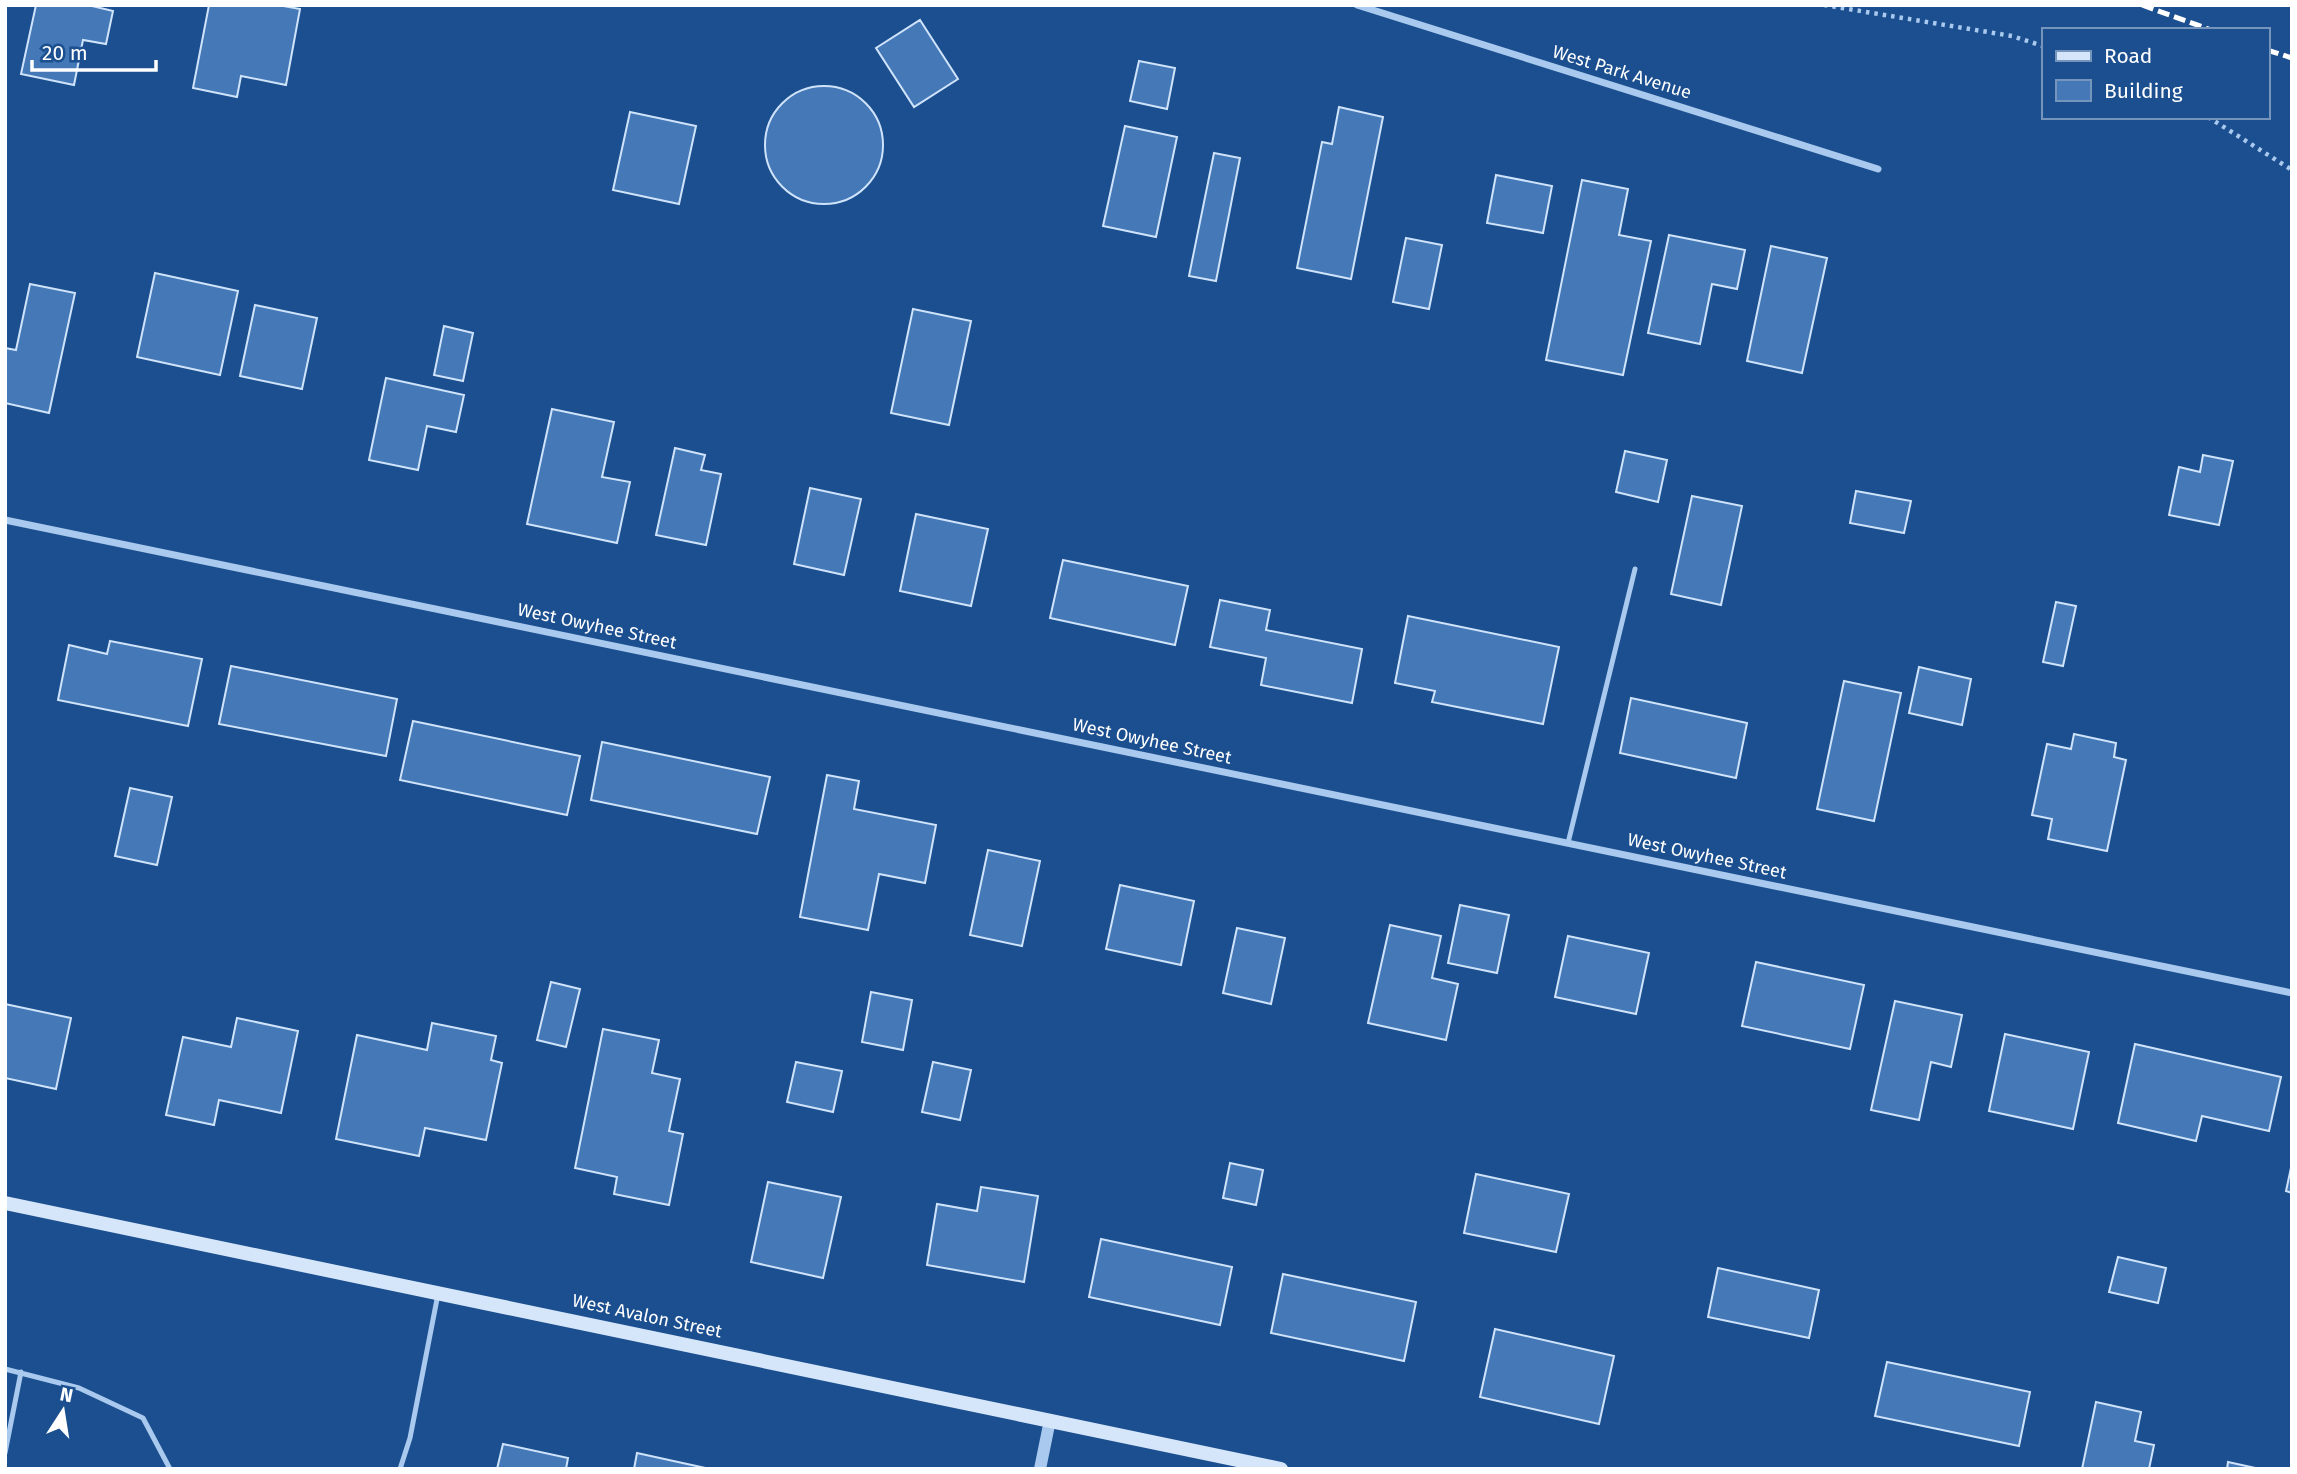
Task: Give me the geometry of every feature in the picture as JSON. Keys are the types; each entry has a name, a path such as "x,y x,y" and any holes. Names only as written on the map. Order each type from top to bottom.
{"main road":[{"name":"West Avalon Street","path":"5,1203 1281,1469"}],"street":[{"name":"West Park Avenue","path":"1357,5 1878,169"},
{"name":"West Owyhee Street","path":"5,520 2292,993"},
{"path":"1040,1469 1050,1420"}],"lane":[{"path":"1568,843 1635,569"},
{"path":"400,1469 410,1438 438,1292"},
{"path":"5,1369 79,1388 143,1418 170,1469"},
{"path":"5,1453 21,1373"}],"path":[{"path":"1824,5 2012,36 2042,46"},
{"path":"2211,119 2292,170"}],"building":[{"path":"36,5 88,5 113,11 106,44 83,40 74,85 21,74"},
{"path":"209,5 278,5 300,9 286,85 241,76 237,97 193,88"},
{"path":"920,20 958,79 914,107 876,48"},
{"path":"1139,61 1175,68 1167,109 1130,101"},
{"path":"824,86 847,90 866,103 879,122 883,145 879,168 866,187 847,200 824,204 801,200 782,187 769,168 765,145 769,122 782,103 801,90"},
{"path":"1339,107 1383,117 1351,279 1297,268 1322,142 1332,144"},
{"path":"630,112 696,126 679,204 613,190"},
{"path":"1125,126 1177,137 1156,237 1103,226"},
{"path":"1214,153 1240,158 1216,281 1189,276"},
{"path":"1496,175 1552,186 1543,233 1487,223"},
{"path":"1582,180 1628,189 1619,235 1651,241 1623,375 1546,360"},
{"path":"1669,235 1745,250 1737,289 1712,284 1700,344 1648,333"},
{"path":"1406,238 1442,245 1429,309 1393,302"},
{"path":"1771,246 1827,258 1802,373 1747,361"},
{"path":"155,273 238,291 220,375 137,357"},
{"path":"30,284 75,293 49,413 5,403 5,348 16,350"},
{"path":"255,305 317,318 302,389 240,376"},
{"path":"913,309 971,321 949,425 891,413"},
{"path":"444,326 473,333 463,381 434,375"},
{"path":"386,378 464,395 456,432 427,426 418,470 369,460"},
{"path":"552,409 614,422 602,477 630,482 617,543 527,524"},
{"path":"675,448 705,455 701,470 721,474 706,545 656,535"},
{"path":"1625,451 1667,460 1658,502 1616,492"},
{"path":"2203,455 2233,461 2219,525 2169,515 2179,467 2200,472"},
{"path":"810,488 861,499 844,575 794,564"},
{"path":"1856,491 1911,501 1904,533 1850,523"},
{"path":"1692,496 1742,506 1721,605 1671,594"},
{"path":"916,514 988,529 971,606 900,591"},
{"path":"1063,560 1188,586 1175,645 1050,618"},
{"path":"1220,600 1270,610 1266,630 1362,649 1352,703 1261,685 1266,658 1210,647"},
{"path":"2056,602 2076,606 2063,666 2043,662"},
{"path":"1408,616 1559,647 1543,724 1432,702 1435,691 1395,683"},
{"path":"110,641 202,659 188,726 58,700 69,645 107,654"},
{"path":"231,666 397,699 386,756 219,724"},
{"path":"1919,667 1971,679 1962,725 1909,713"},
{"path":"1844,681 1901,693 1874,821 1817,809"},
{"path":"1631,698 1747,723 1736,778 1620,753"},
{"path":"413,721 580,756 567,815 400,780"},
{"path":"2074,734 2116,743 2114,757 2126,760 2107,851 2048,839 2052,819 2032,815 2047,744 2071,749"},
{"path":"602,742 770,777 757,834 591,800"},
{"path":"827,775 859,781 854,809 936,825 925,883 879,874 868,930 800,917"},
{"path":"130,788 172,797 157,865 115,856"},
{"path":"988,850 1040,861 1022,946 970,935"},
{"path":"1120,885 1194,901 1181,965 1106,949"},
{"path":"1460,905 1509,915 1497,973 1448,963"},
{"path":"1390,925 1441,936 1432,978 1458,984 1446,1040 1368,1023"},
{"path":"1237,928 1285,938 1271,1004 1223,993"},
{"path":"1568,936 1649,953 1636,1014 1555,997"},
{"path":"1756,962 1864,985 1850,1049 1742,1026"},
{"path":"551,982 580,989 566,1047 537,1040"},
{"path":"871,992 912,1000 903,1050 862,1042"},
{"path":"1895,1001 1962,1015 1951,1067 1931,1062 1919,1120 1871,1110"},
{"path":"5,1004 71,1018 56,1089 5,1078"},
{"path":"237,1018 298,1031 281,1113 219,1100 214,1125 166,1115 183,1037 231,1047"},
{"path":"432,1023 496,1036 491,1060 502,1063 486,1140 425,1128 419,1156 336,1139 357,1035 427,1050"},
{"path":"603,1029 659,1040 652,1073 680,1079 669,1131 683,1134 669,1205 614,1194 617,1177 575,1168"},
{"path":"2005,1034 2089,1052 2073,1129 1989,1111"},
{"path":"2135,1044 2281,1077 2269,1131 2202,1116 2196,1141 2118,1123"},
{"path":"796,1062 842,1071 833,1112 787,1102"},
{"path":"933,1062 971,1070 960,1120 922,1112"},
{"path":"1230,1163 1263,1170 1256,1205 1223,1198"},
{"path":"2292,1163 2292,1193 2286,1191"},
{"path":"1476,1174 1569,1194 1556,1252 1464,1233"},
{"path":"768,1182 841,1197 823,1278 751,1262"},
{"path":"981,1187 1038,1196 1024,1282 927,1265 937,1204 977,1211"},
{"path":"1101,1239 1232,1267 1220,1325 1089,1297"},
{"path":"2118,1257 2166,1268 2158,1303 2109,1292"},
{"path":"1718,1268 1819,1290 1809,1338 1708,1317"},
{"path":"1283,1274 1416,1302 1404,1361 1271,1333"},
{"path":"1495,1329 1614,1356 1599,1424 1480,1397"},
{"path":"1887,1362 2030,1392 2019,1446 1875,1416"},
{"path":"2096,1402 2141,1412 2135,1441 2154,1445 2149,1469 2082,1469"},
{"path":"503,1444 568,1458 566,1469 497,1469"},
{"path":"637,1453 710,1469 634,1469"},
{"path":"2228,1462 2260,1469 2227,1469"}],"railway":[{"path":"2142,5 2205,28"},
{"path":"2269,51 2292,58"}]}
